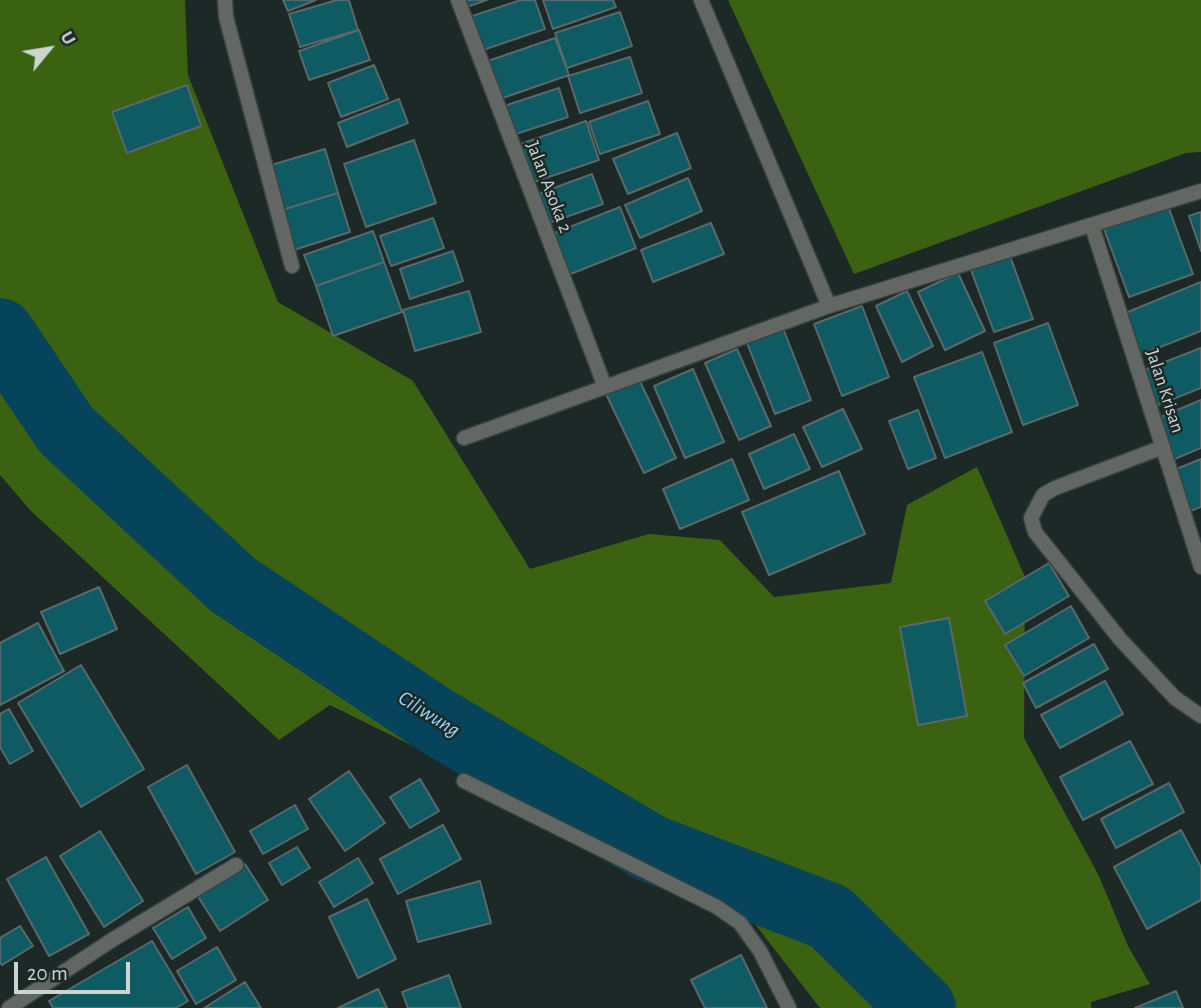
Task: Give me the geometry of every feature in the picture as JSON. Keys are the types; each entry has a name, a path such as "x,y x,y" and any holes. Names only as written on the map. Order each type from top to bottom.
{"street":[{"path":"225,0 226,17 292,266"},
{"name":"Jalan Asoka 2","path":"458,0 605,387"},
{"path":"701,0 829,306"},
{"path":"464,438 829,306 1201,191"},
{"name":"Jalan Krisan","path":"1093,226 1201,567"},
{"path":"1163,447 1055,488 1043,495 1031,518 1035,533 1120,639 1175,698 1201,716"},
{"path":"464,781 717,907 740,923 760,951 789,1008"},
{"path":"9,1008 112,940 236,865"}],"green space":[{"path":"0,0 185,0 188,75 278,302 413,381 530,569 649,534 720,540 774,597 891,583 907,505 977,467 1025,577 1024,738 1099,876 1128,946 1150,984 1091,1002 1091,1008 820,1008 744,910 330,705 279,740 31,511 0,475"},
{"path":"728,0 1201,0 1201,152 1186,153 854,274"}],"building":[{"path":"283,0 316,0 288,11"},
{"path":"337,0 349,0 358,30 300,47 289,14"},
{"path":"461,0 487,0 464,8"},
{"path":"521,0 535,0 545,29 480,51 469,17"},
{"path":"543,0 613,0 616,7 553,29"},
{"path":"620,12 632,46 567,68 555,33"},
{"path":"359,30 370,60 309,80 299,51"},
{"path":"555,38 569,75 497,100 485,62"},
{"path":"630,57 642,93 580,113 568,76"},
{"path":"374,65 388,99 341,117 328,83"},
{"path":"187,85 201,126 127,153 112,112"},
{"path":"559,88 568,117 513,135 504,106"},
{"path":"399,99 408,123 347,147 338,123"},
{"path":"648,101 660,134 600,154 589,122"},
{"path":"586,121 599,160 528,184 515,146"},
{"path":"677,133 691,168 628,194 613,159"},
{"path":"414,140 436,203 366,227 344,164"},
{"path":"325,149 338,193 282,210 268,166"},
{"path":"592,174 603,204 546,224 535,195"},
{"path":"688,178 702,211 640,238 625,205"},
{"path":"338,193 350,232 294,250 282,210"},
{"path":"1168,206 1193,274 1129,297 1104,229"},
{"path":"620,207 636,248 568,275 552,234"},
{"path":"1201,212 1201,251 1189,216"},
{"path":"433,218 444,248 391,266 380,236"},
{"path":"711,223 724,254 653,282 641,250"},
{"path":"373,231 384,262 316,286 304,255"},
{"path":"453,251 463,281 410,299 400,269"},
{"path":"1010,256 1033,319 994,332 971,270"},
{"path":"384,262 402,312 333,336 316,286"},
{"path":"958,273 985,331 945,350 918,292"},
{"path":"1201,282 1201,331 1140,355 1123,314"},
{"path":"469,291 481,332 415,351 403,310"},
{"path":"907,291 933,346 902,362 876,306"},
{"path":"862,306 889,377 842,396 814,324"},
{"path":"1048,323 1078,405 1023,425 994,343"},
{"path":"783,328 811,400 775,414 747,343"},
{"path":"1201,348 1201,388 1153,407 1139,372"},
{"path":"737,349 771,426 739,440 705,363"},
{"path":"982,352 1012,432 945,458 914,377"},
{"path":"693,369 724,442 685,458 654,386"},
{"path":"639,379 676,458 644,473 606,394"},
{"path":"1201,400 1201,448 1172,460 1156,419"},
{"path":"843,409 862,449 822,467 803,427"},
{"path":"918,410 936,458 908,469 889,421"},
{"path":"794,434 810,469 764,489 749,454"},
{"path":"732,459 749,500 680,529 663,489"},
{"path":"1201,459 1201,507 1190,511 1174,470"},
{"path":"839,471 865,534 769,575 742,512"},
{"path":"1049,563 1069,596 1005,634 985,601"},
{"path":"99,587 117,629 60,654 41,612"},
{"path":"1071,606 1089,638 1024,676 1005,645"},
{"path":"949,618 967,716 918,725 900,627"},
{"path":"38,623 64,671 0,705 0,643"},
{"path":"1094,644 1108,669 1036,708 1023,683"},
{"path":"81,665 144,769 81,807 18,703"},
{"path":"1105,681 1123,714 1060,748 1041,715"},
{"path":"9,709 33,751 10,764 0,747 0,714"},
{"path":"1130,741 1153,784 1083,820 1060,777"},
{"path":"187,765 235,852 196,874 148,787"},
{"path":"349,771 385,823 345,851 309,799"},
{"path":"420,779 439,811 410,828 390,797"},
{"path":"1169,783 1184,812 1116,848 1101,819"},
{"path":"295,805 308,829 263,854 250,831"},
{"path":"443,825 461,859 398,894 380,859"},
{"path":"1181,830 1201,867 1201,900 1147,929 1114,867"},
{"path":"100,831 143,901 104,927 60,856"},
{"path":"297,847 310,868 282,885 269,863"},
{"path":"46,857 89,934 49,956 7,879"},
{"path":"358,858 373,883 334,907 319,882"},
{"path":"245,864 268,900 220,931 197,895"},
{"path":"480,881 491,923 418,942 406,901"},
{"path":"367,899 396,959 358,978 329,917"},
{"path":"188,907 206,938 172,959 153,928"},
{"path":"20,926 33,946 2,965 0,938"},
{"path":"152,941 188,1001 176,1008 53,1008 49,1001"},
{"path":"217,947 236,980 196,1004 177,971"},
{"path":"741,955 767,1008 705,1008 691,980"},
{"path":"449,975 461,1008 408,1008 402,992"},
{"path":"245,982 261,1008 204,1008"},
{"path":"378,989 387,1008 338,1008"},
{"path":"1176,991 1183,1008 1135,1008"}],"waterway":[{"name":"Ciliwung","path":"0,332 66,430 233,585 435,720 650,848 830,917 922,1008"}]}
